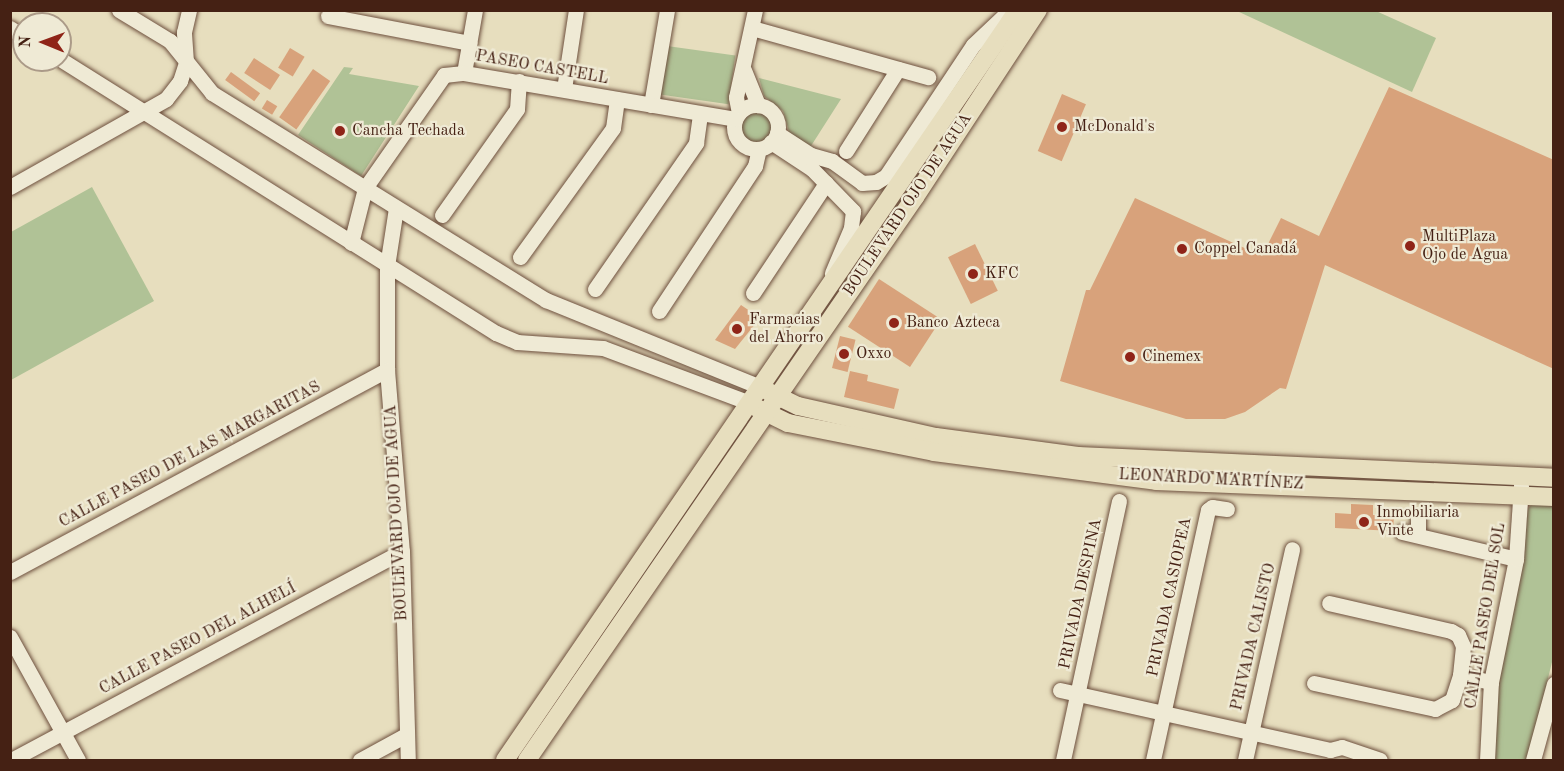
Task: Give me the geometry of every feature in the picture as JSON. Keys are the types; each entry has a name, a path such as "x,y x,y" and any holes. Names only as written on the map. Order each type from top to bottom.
{"main road":[{"name":"BOULEVARD OJO DE AGUA","path":"505,760 760,387 829,291 1018,10"},
{"name":"BOULEVARD OJO DE AGUA","path":"527,760 766,414 1038,10"},
{"path":"760,387 777,397"},
{"name":"LEONARDO MARTÍNEZ","path":"777,397 798,406 936,436 1026,449 1521,496 1554,497"},
{"path":"750,403 766,414"},
{"name":"LEONARDO MARTÍNEZ","path":"766,414 788,423 999,462 1156,481 1302,476 1554,478"},
{"path":"999,462 1026,449 1044,468"}],"street":[{"path":"10,187 148,112 166,99 180,81 186,62 184,32 189,10"},
{"path":"464,73 475,10"},
{"path":"564,89 576,10"},
{"path":"651,105 667,10"},
{"path":"755,10 744,70 736,97 739,141 769,141 832,161 862,183 876,182 886,176 973,45 1010,10"},
{"path":"124,12 170,41 212,93 546,300 760,387"},
{"path":"328,16 469,43"},
{"path":"752,28 928,76"},
{"path":"72,65 387,266 517,342 603,348 750,403"},
{"path":"846,151 898,69"},
{"path":"659,311 755,166 769,141 773,113 758,105 744,70"},
{"name":"PASEO CASTELL","path":"364,188 437,80 444,75 464,73 700,114 737,116"},
{"path":"442,214 517,109 519,81"},
{"path":"520,257 613,128 617,99"},
{"path":"737,116 758,105"},
{"path":"595,288 696,143 700,114"},
{"path":"769,141 826,183 853,211 851,228 832,271 829,291"},
{"path":"753,293 826,183"},
{"path":"351,243 364,188"},
{"name":"BOULEVARD OJO DE AGUA","path":"396,208 387,266 387,370 402,551 408,760"},
{"name":"CALLE PASEO DE LAS MARGARITAS","path":"10,572 387,370"},
{"name":"CALLE PASEO DEL SOL","path":"1487,760 1491,682 1516,559 1521,477"},
{"name":"PRIVADA DESPINA","path":"1063,760 1119,501"},
{"name":"PRIVADA CASIOPEA","path":"1163,713 1208,510 1212,507 1227,509"},
{"path":"1418,518 1418,535"},
{"path":"1402,532 1516,559"},
{"name":"PRIVADA CALISTO","path":"1245,760 1292,549"},
{"name":"CALLE PASEO DEL ALHELÍ","path":"11,760 402,551"},
{"path":"1314,683 1435,709 1452,700 1460,675 1462,646 1458,635 1451,631 1329,603"},
{"path":"10,637 78,760"},
{"path":"1460,675 1491,682"},
{"path":"1533,760 1554,684"},
{"path":"1060,690 1338,755 1380,760"},
{"path":"1153,760 1163,713"},
{"path":"360,760 406,735"}],"green space":[{"path":"1237,11 1376,11 1436,38 1412,92"},
{"path":"667,46 735,56 729,104 660,95"},
{"path":"344,67 353,68 349,74 419,86 361,176 298,135"},
{"path":"759,78 841,99 811,146 790,135 783,111 764,96"},
{"path":"756,111 767,116 772,127 767,138 756,143 745,138 740,127 745,116"},
{"path":"92,187 154,301 11,380 11,232"},
{"path":"1532,504 1553,504 1553,658 1528,760 1495,760 1496,696 1527,510"}],"building":[{"path":"290,48 305,57 293,76 278,68"},
{"path":"254,58 280,75 270,90 244,73"},
{"path":"313,69 330,81 296,129 279,117"},
{"path":"231,72 260,93 254,101 225,80"},
{"name":"MultiPlaza Ojo de Agua","path":"1389,87 1554,160 1554,369 1325,265 1286,389 1280,388 1245,412 1225,419 1186,419 1060,381 1086,290 1090,290 1135,198 1262,256 1281,218 1319,236"},
{"name":"McDonald's","path":"1062,94 1086,104 1062,161 1038,151"},
{"path":"267,100 277,106 272,115 262,109"},
{"name":"KFC","path":"975,244 998,291 971,304 948,257"},
{"name":"Banco Azteca","path":"879,279 941,319 910,367 848,327"},
{"name":"Farmacias del Ahorro","path":"741,305 760,318 735,349 715,340"},
{"name":"Oxxo","path":"840,336 856,340 848,372 832,368"},
{"path":"850,371 868,375 867,381 899,389 894,409 844,397"},
{"name":"Inmobiliaria Vinte","path":"1351,504 1373,505 1373,515 1394,516 1393,531 1335,528 1335,513 1351,514"}],"place":[{"name":"McDonald's","path":"1062,127"},
{"name":"Cancha Techada","path":"340,131"},
{"name":"MultiPlaza Ojo de Agua","path":"1410,246"},
{"name":"Coppel Canadá","path":"1182,249"},
{"name":"KFC","path":"973,274"},
{"name":"Banco Azteca","path":"894,323"},
{"name":"Farmacias del Ahorro","path":"737,329"},
{"name":"Oxxo","path":"844,354"},
{"name":"Cinemex","path":"1130,357"},
{"name":"Inmobiliaria Vinte","path":"1364,522"}]}
